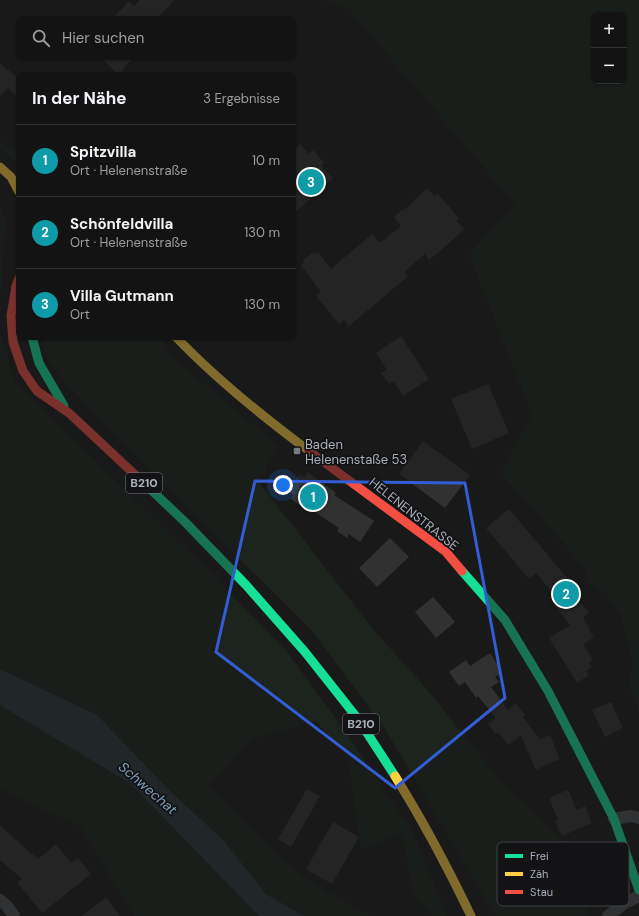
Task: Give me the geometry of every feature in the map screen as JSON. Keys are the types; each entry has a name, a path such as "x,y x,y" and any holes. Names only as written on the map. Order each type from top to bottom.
{"main road":[{"path":"0,167 11,177 16,186"},
{"name":"B210","path":"16,286 11,316 13,342 23,371 37,391 69,413 153,491 196,533 251,591 305,652 358,720 410,800 447,866 471,916"},
{"name":"B210","path":"33,340 39,363 69,413"},
{"name":"HELENENSTRASSE","path":"179,340 197,359 243,400 301,445 446,552 505,620 548,691 614,819 622,842"},
{"name":"HELENENSTRASSE","path":"629,862 639,890"}],"street":[{"path":"614,819 631,816 639,818"},
{"path":"629,901 639,896"},
{"path":"0,900 7,906 14,916"},
{"path":"608,916 620,906"}],"highlighted area":[{"path":"255,481 465,483 505,698 395,788 216,652"}],"shaded area":[{"path":"321,0 639,0 639,719 638,707 629,686 633,661 622,617 606,593 587,582 587,569 501,473 532,414 469,254 516,205 348,8"},
{"path":"0,140 16,153 16,163 0,147"},
{"path":"0,207 6,221 0,304"},
{"path":"0,331 15,382 204,567 286,650 349,737 414,834 447,916 432,916 413,893 403,833 361,849 348,759 316,721 252,739 208,786 282,860 329,893 370,916 304,916 266,894 222,840 168,789 97,715 0,669"},
{"path":"162,340 168,346 163,350 277,445 259,482 372,628 426,688 500,780 563,842 497,842 497,906 587,906 588,916 496,916 385,729 312,631 70,388 49,363 42,341"},
{"path":"0,705 131,784 259,916 135,916 80,826 0,789"}],"water":[{"name":"Schwechat","path":"0,669 97,715 168,789 224,841 266,894 304,916 259,916 131,784 0,705"}],"building":[{"path":"140,0 174,0 160,16 115,16 129,1 134,6"},
{"path":"103,60 131,60 121,72 116,72"},
{"path":"0,63 16,76 16,95 8,88 0,97"},
{"path":"300,144 309,154 313,150 324,163 321,166 333,178 296,211 296,148"},
{"path":"427,188 434,196 437,194 445,202 459,218 456,221 464,229 429,260 425,254 404,272 408,276 349,326 344,320 339,324 316,296 321,292 301,265 304,262 303,260 314,252 315,254 318,252 331,269 372,234 380,243 401,226 394,217 403,209 404,210"},
{"path":"401,336 429,379 403,396 394,381 389,384 381,373 387,370 376,353"},
{"path":"488,384 509,433 472,449 451,399"},
{"path":"423,441 470,475 445,508 399,474"},
{"path":"308,472 336,493 334,495 374,521 360,542 349,534 347,538 337,531 339,528 312,510 311,513 291,499 293,495 288,491 299,474 304,477"},
{"path":"509,509 573,585 569,589 589,612 583,617 594,638 583,644 593,660 589,662 592,667 586,671 589,675 577,683 549,638 570,625 553,604 558,599 536,573 529,579 486,528"},
{"path":"390,538 409,557 377,587 359,568"},
{"path":"433,597 455,622 436,638 415,612"},
{"path":"490,653 501,670 499,670 501,673 495,677 499,682 491,687 508,710 516,703 525,715 523,717 540,739 550,735 560,759 536,770 521,736 508,745 498,732 496,734 488,724 496,718 478,696 476,698 465,682 459,686 449,672 466,660 470,666"},
{"path":"611,702 623,728 605,737 592,710"},
{"path":"307,789 320,796 291,847 278,839"},
{"path":"568,790 577,810 585,806 592,823 562,836 555,821 558,820 549,798"},
{"path":"333,822 359,837 332,884 306,869"},
{"path":"0,826 38,859 56,844 71,863 78,858 91,874 42,913 17,882 22,879 0,860"},
{"path":"106,897 120,916 82,916"}],"traffic: fast":[{"path":"33,340 39,363 64,406"},
{"path":"146,485 185,522 246,585 305,652 358,719 395,776"},
{"path":"462,571 505,620 548,691 614,819 622,842"},
{"path":"629,862 639,890"}],"traffic: slow":[{"path":"0,167 11,177 16,186"},
{"path":"179,340 207,368 240,397 309,451"},
{"path":"395,776 435,845 471,916"}],"traffic: jam":[{"path":"16,286 11,316 13,342 23,371 37,391 69,413 146,485"},
{"path":"309,451 446,552 462,571"}],"place":[{"name":"Villa Gutmann","path":"311,182"},
{"name":"Baden Helenenstaße 53","path":"297,451"},
{"name":"Spitzvilla","path":"313,497"},
{"name":"Schönfeldvilla","path":"566,594"}]}
